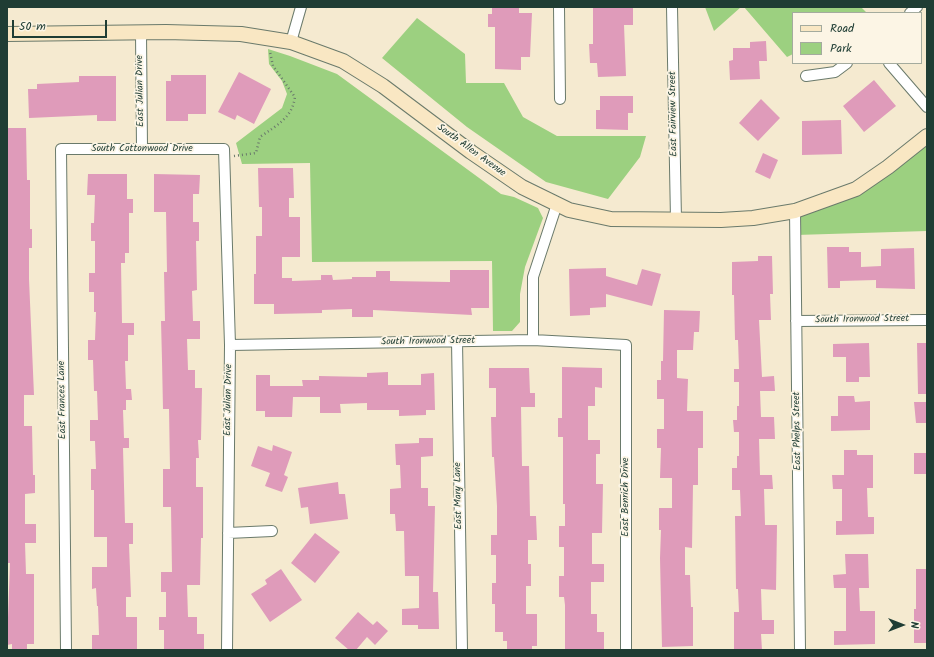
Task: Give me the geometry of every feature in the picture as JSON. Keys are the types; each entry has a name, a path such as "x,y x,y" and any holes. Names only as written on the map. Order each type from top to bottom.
{"street":[{"path":"291,42 301,7"},
{"path":"560,7 560,99"},
{"name":"East Fairview Street","path":"672,7 676,220"},
{"name":"South Allen Avenue","path":"7,34 140,32 241,34 291,42 343,61 383,86 471,152 522,187 569,210 611,219 676,220 752,218 795,211 856,189 888,167 927,136"},
{"name":"East Julian Drive","path":"140,32 142,149"},
{"path":"806,76 835,72 846,64"},
{"path":"890,64 927,107"},
{"name":"South Cottonwood Drive","path":"61,149 142,149 224,154"},
{"name":"East Frances Lane","path":"61,149 66,650"},
{"name":"East Julian Drive","path":"224,154 230,345 227,650"},
{"path":"533,340 533,277 557,204"},
{"name":"East Phelps Street","path":"795,211 800,650"},
{"name":"South Ironwood Street","path":"796,321 927,320"},
{"name":"South Ironwood Street","path":"230,345 533,340 626,345"},
{"name":"East Mary Lane","path":"457,341 462,650"},
{"name":"East Benrich Drive","path":"626,345 626,650"},
{"path":"228,533 272,531"}],"path":[{"path":"224,154 256,153 260,136 280,123 294,108 295,97 273,66 271,58 271,39"}],"green space":[{"path":"705,7 741,7 714,31"},
{"path":"744,7 861,7 866,12 792,12 792,54 787,57"},
{"path":"417,18 465,54 466,83 504,83 523,117 557,136 646,136 640,157 608,199 546,182 467,127 382,58"},
{"path":"268,49 337,74 501,194 514,197 538,208 543,218 525,267 520,294 520,322 512,331 493,331 492,261 312,262 310,163 242,164 236,143 282,108 287,94 282,81 269,64"},
{"path":"927,136 927,231 796,235 795,211 824,202"}],"building":[{"path":"492,7 519,7 519,13 532,13 530,57 521,57 521,70 495,69 495,27 488,27 488,14 492,14"},
{"path":"593,7 633,7 633,25 624,25 626,76 598,77 597,63 590,63 589,44 593,44"},
{"path":"766,41 767,61 759,61 760,79 730,80 729,61 733,60 733,48 750,48 750,42"},
{"path":"239,72 271,89 254,124 237,115 235,120 218,112"},
{"path":"171,75 206,75 206,114 188,114 188,121 166,121 166,81 171,81"},
{"path":"79,76 116,76 116,121 97,121 97,115 29,118 28,89 37,89 37,84 79,82"},
{"path":"874,80 896,106 864,132 843,106"},
{"path":"600,96 633,96 633,113 628,113 628,130 596,129 596,110 600,110"},
{"path":"761,99 780,118 758,141 739,123"},
{"path":"841,120 842,154 802,155 802,121"},
{"path":"7,128 26,128 27,180 30,180 30,229 32,229 32,248 29,248 29,279 34,395 24,395 24,426 32,426 35,493 25,494 25,524 36,524 36,543 25,543 26,574 34,574 34,644 27,644 27,650 12,650 12,644 7,645 10,563 7,563"},
{"path":"763,153 778,160 770,179 755,172"},
{"path":"258,168 293,168 294,198 289,198 289,217 300,217 300,257 282,257 282,278 292,278 292,281 321,280 321,275 332,275 333,280 352,279 352,277 376,277 376,271 390,271 390,281 450,282 450,270 489,270 489,308 471,308 472,315 373,310 373,317 352,317 352,309 322,310 322,313 274,314 274,304 254,304 256,236 262,236 262,207 259,207"},
{"path":"88,174 127,174 127,199 133,199 133,213 129,213 129,253 125,253 125,263 121,263 122,323 134,323 134,335 128,335 128,361 125,361 126,389 131,389 132,400 126,400 126,410 123,410 124,438 129,438 129,448 123,448 125,523 133,523 133,544 129,544 131,597 126,597 126,617 137,617 137,650 92,650 92,635 99,635 96,588 92,589 92,567 107,567 107,537 94,537 94,490 91,490 91,469 96,469 95,441 90,441 90,420 98,420 97,391 94,391 93,360 88,360 88,340 95,340 96,312 94,312 94,292 89,292 89,273 95,273 95,241 91,241 91,223 94,223 95,195 87,195"},
{"path":"154,174 200,175 199,194 193,194 193,222 199,222 199,241 196,241 197,290 192,291 193,321 200,321 200,339 187,339 188,370 195,370 195,388 202,388 201,440 198,440 199,458 196,458 196,487 203,487 203,538 201,538 200,585 187,585 188,617 197,617 197,634 204,634 204,650 164,650 164,630 159,630 159,617 166,617 166,592 161,592 161,572 172,572 171,507 163,507 163,469 170,469 169,409 163,409 161,321 165,321 164,272 167,272 166,212 154,212"},
{"path":"827,247 849,247 849,252 861,252 861,267 881,266 881,249 914,248 915,289 876,288 876,280 840,281 840,288 828,288"},
{"path":"758,256 772,256 773,294 770,294 771,320 759,320 762,377 774,376 775,391 760,391 761,417 774,417 775,439 759,439 760,475 772,475 773,489 764,489 765,525 777,525 776,590 761,589 762,620 774,620 774,634 761,634 762,650 734,650 734,612 739,612 738,589 736,589 735,516 741,516 740,490 732,490 732,468 737,468 737,456 739,456 739,432 734,432 733,420 737,420 737,406 739,406 739,382 734,382 734,369 739,369 738,340 735,340 734,295 732,295 732,262 758,261"},
{"path":"606,268 606,276 637,285 642,269 661,274 652,306 606,294 606,307 590,308 590,315 570,316 569,269"},
{"path":"664,310 700,311 699,332 694,332 693,350 677,350 677,378 688,379 687,411 703,411 703,448 698,448 698,485 693,485 692,548 685,547 685,575 690,575 691,607 693,607 693,646 662,647 660,558 661,530 659,530 659,508 672,508 672,478 660,478 661,448 657,448 657,429 664,429 664,399 657,399 657,380 661,380 661,361 663,361"},
{"path":"869,343 870,377 859,377 859,382 846,382 846,357 833,357 833,344"},
{"path":"917,343 927,343 927,394 918,394"},
{"path":"562,367 602,368 602,388 595,387 595,406 588,406 588,440 600,440 600,454 596,454 596,484 603,484 602,533 592,533 592,564 604,564 604,582 591,582 591,614 597,614 597,632 604,632 604,650 565,650 565,605 564,597 559,597 559,576 564,576 564,547 559,547 559,526 565,526 565,504 563,504 563,437 558,437 558,418 562,418"},
{"path":"489,368 529,368 530,393 535,393 535,407 521,407 522,466 529,466 530,516 536,516 537,540 528,540 528,564 531,564 531,586 526,586 526,614 537,614 537,646 532,646 532,650 507,650 507,641 503,641 503,632 495,632 495,604 492,604 492,583 496,583 496,555 491,555 491,535 497,535 497,506 494,457 492,457 491,417 496,417 496,388 489,388"},
{"path":"388,372 388,385 421,385 421,374 434,373 435,410 426,410 426,415 399,416 399,410 367,410 367,403 340,404 341,413 320,413 320,397 293,397 292,417 265,417 265,411 256,411 256,375 270,375 270,386 303,386 302,380 319,380 319,376 367,377 367,373"},
{"path":"838,396 854,396 855,402 870,401 870,430 831,431 831,416 838,416"},
{"path":"914,402 927,402 927,423 916,423"},
{"path":"419,438 433,438 433,456 421,457 421,488 428,488 428,506 435,506 433,592 438,592 439,629 418,629 418,625 402,625 402,609 419,608 419,576 405,576 404,531 396,531 395,514 390,514 390,489 401,488 400,465 396,465 395,444 419,443"},
{"path":"273,445 292,452 284,475 288,477 282,492 265,486 270,473 251,466 258,446 272,451"},
{"path":"844,450 857,450 857,455 873,455 873,488 867,488 868,517 874,517 874,534 836,535 836,521 842,521 842,489 833,489 832,475 844,475"},
{"path":"914,453 927,453 927,474 914,474"},
{"path":"338,482 339,494 345,494 348,519 310,524 308,507 301,508 298,488"},
{"path":"315,533 340,552 315,583 291,563"},
{"path":"845,554 868,554 869,588 859,588 860,611 875,611 875,644 834,645 834,631 846,631 846,588 834,588 833,575 846,574"},
{"path":"281,569 302,600 270,622 251,594 267,584 265,580"},
{"path":"916,569 927,569 927,643 914,643"},
{"path":"358,612 373,625 377,621 388,631 375,645 367,637 356,650 349,650 335,638"}]}
